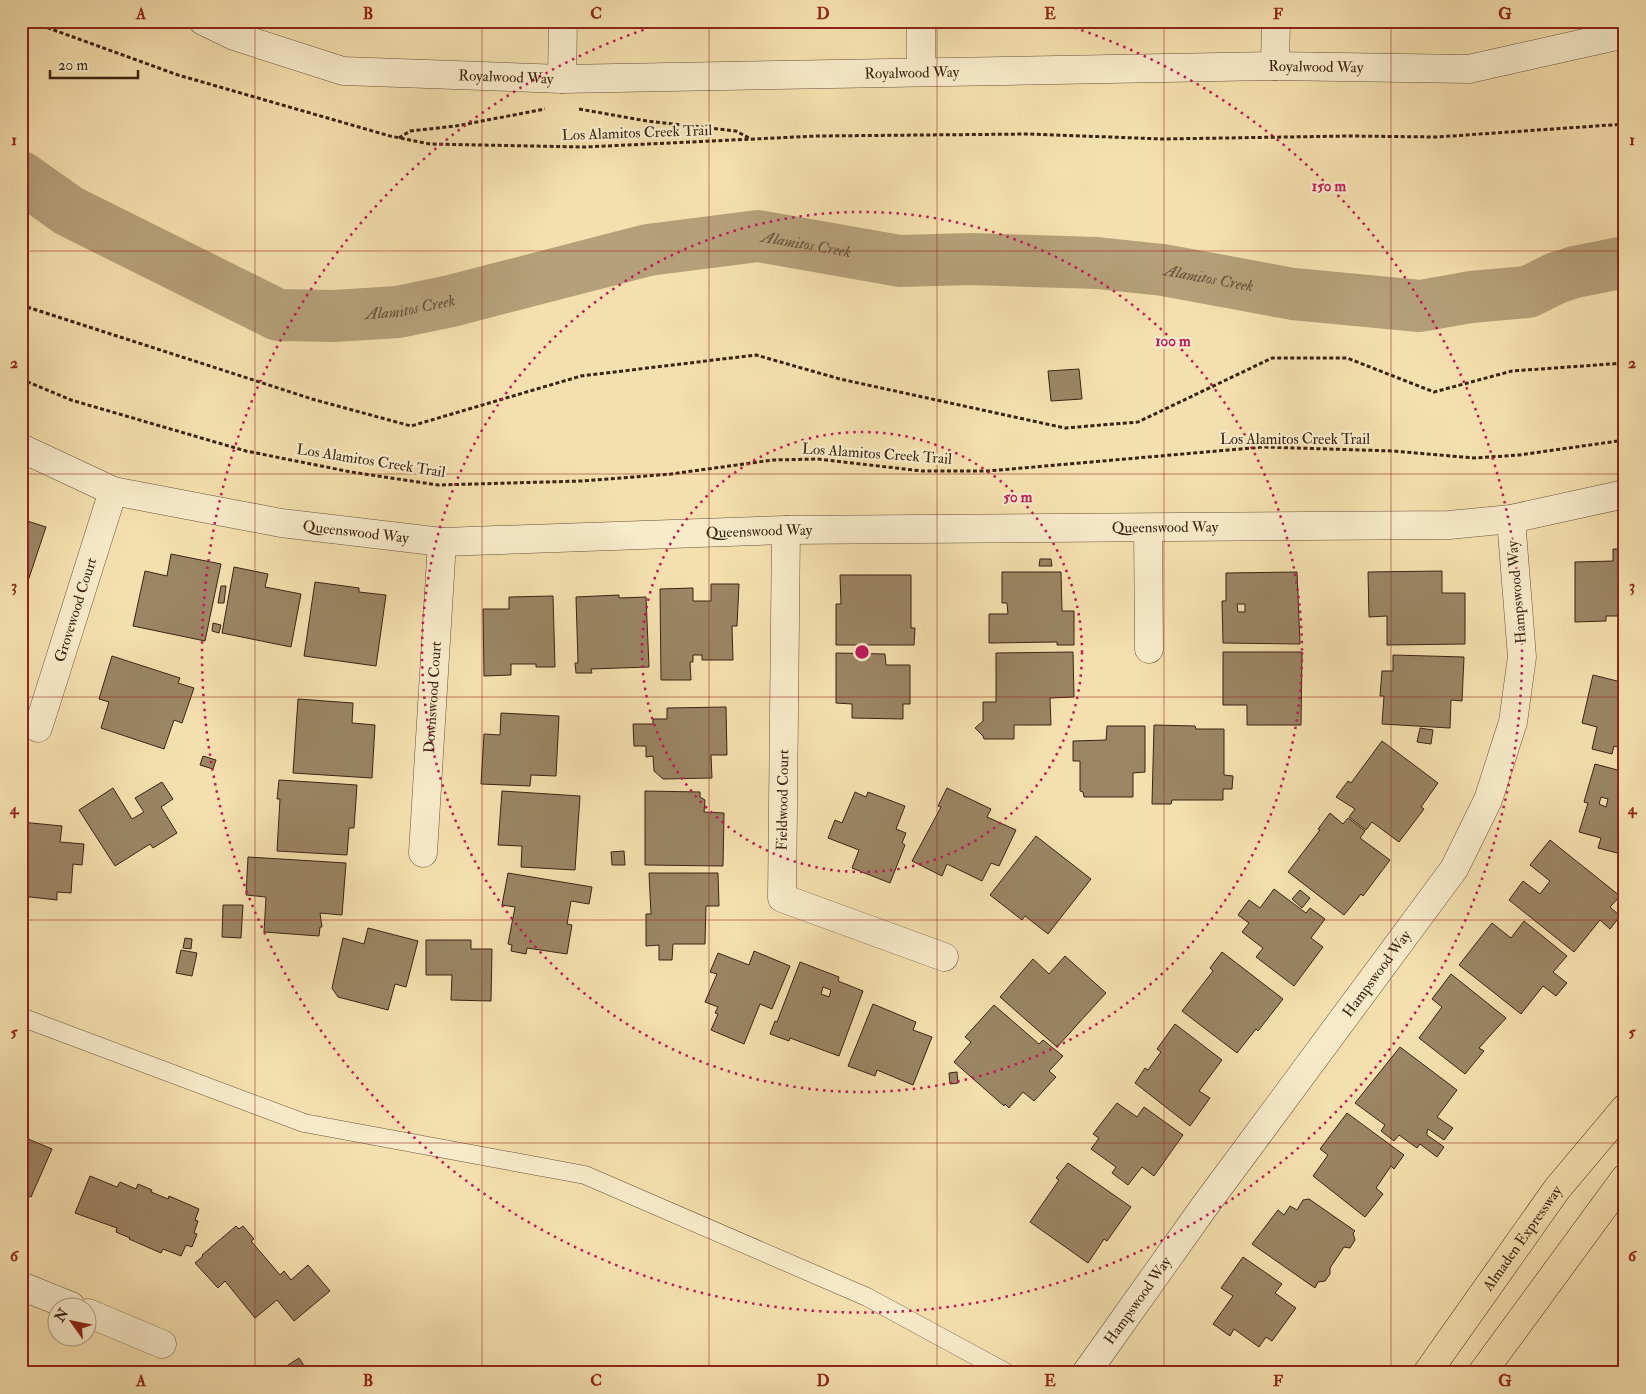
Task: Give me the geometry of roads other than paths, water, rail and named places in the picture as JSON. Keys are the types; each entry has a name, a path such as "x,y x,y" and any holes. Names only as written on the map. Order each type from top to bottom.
{"main road":[{"name":"Almaden Expressway","path":"1427,1373 1556,1189 1625,1108"},
{"path":"1482,1373 1625,1178"}],"street":[{"name":"Royalwood Way","path":"203,21 234,36 344,71 562,79 1275,66 1469,69 1625,34"},
{"path":"562,21 562,79"},
{"path":"921,21 921,71"},
{"path":"1275,66 1276,21"},
{"name":"Queenswood Way","path":"21,448 113,491 281,523 442,542 786,530 1449,525 1511,519 1625,494"},
{"name":"Grovewood Court","path":"38,728 113,491"},
{"name":"Hampswood Way","path":"1086,1373 1210,1199 1454,869 1488,800 1513,722 1522,657 1511,519"},
{"path":"1148,528 1150,649"},
{"name":"Fieldwood Court","path":"786,530 782,898 944,957"},
{"name":"Downswood Court","path":"423,853 442,542"},
{"path":"21,1286 48,1297"},
{"path":"98,1318 162,1344"}],"lane":[{"path":"21,1016 304,1122 585,1175 867,1297 1007,1373"}],"waterway":[{"name":"Alamitos Creek","path":"21,177 69,211 278,315 334,316 398,312 451,301 648,250 758,236 900,261 971,259 1097,263 1163,270 1293,294 1420,306 1471,297 1528,292 1556,278 1575,272 1625,262"}]}
